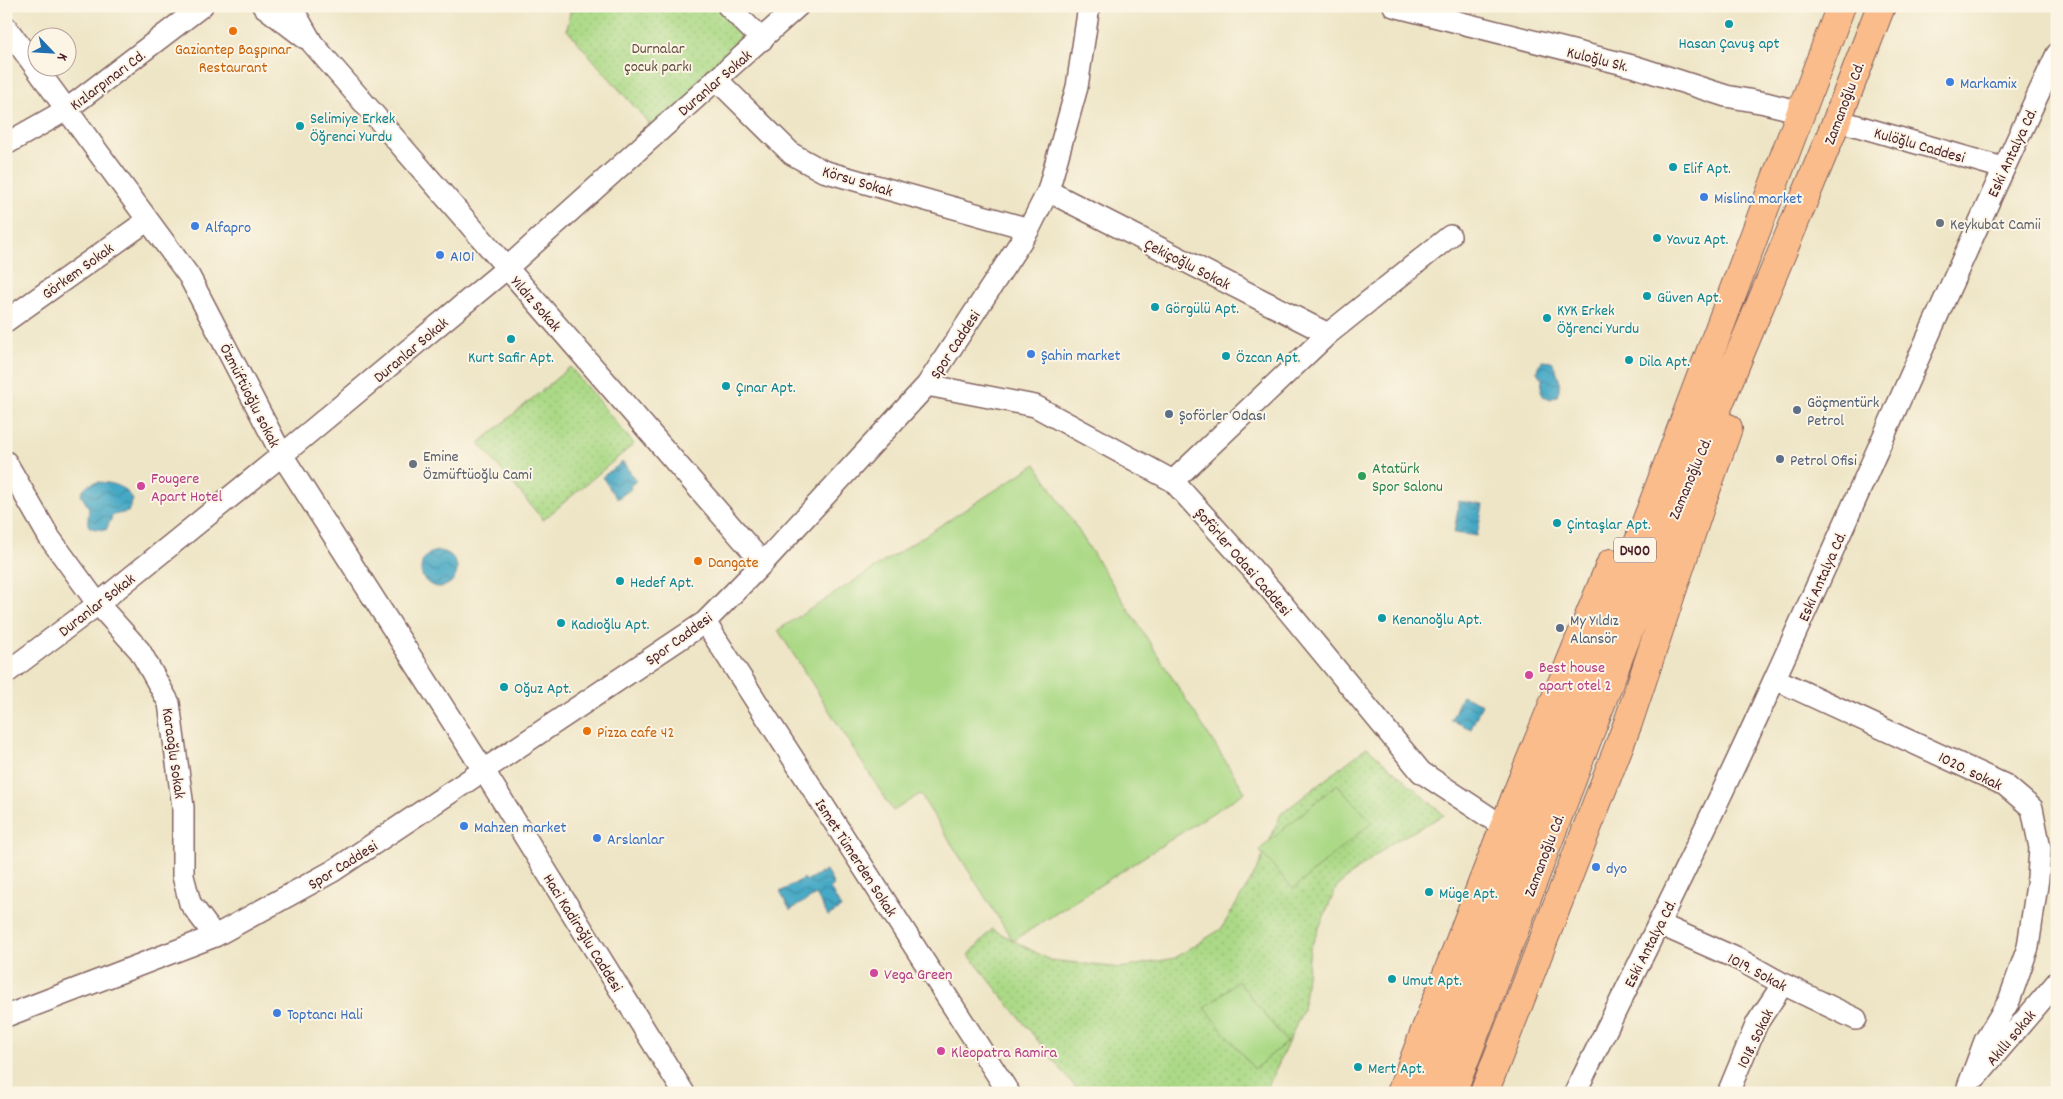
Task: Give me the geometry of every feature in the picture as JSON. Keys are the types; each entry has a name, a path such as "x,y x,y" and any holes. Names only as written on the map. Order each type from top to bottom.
{"highway":[{"name":"Zamanoğlu Cd.","path":"1426,1093 1535,814 1841,6"},
{"name":"Zamanoğlu Cd.","path":"1452,1093 1671,519 1837,120 1881,6"},
{"path":"1484,1093 1628,723 1740,394 1754,322"},
{"path":"1401,1093 1504,827 1646,477 1712,349"}],"street":[{"path":"263,6 312,43"},
{"path":"291,6 312,43"},
{"path":"728,6 762,40"},
{"name":"Duranlar Sokak","path":"6,673 98,604 282,456 507,268 798,6"},
{"name":"Spor Caddesi","path":"6,1016 215,936 333,871 705,622 763,563 927,385 1029,229 1048,191 1077,86 1089,6"},
{"name":"Kuloğlu Sk.","path":"1402,7 1636,67 1726,96 1801,112"},
{"name":"Kızlarpınarı Cd.","path":"6,144 66,110 197,8"},
{"name":"Özmüftüoğlu sokak","path":"6,27 189,276 282,456 484,771"},
{"name":"Yıldız Sokak","path":"312,43 763,563"},
{"name":"Eski Antalya Cd.","path":"1575,1093 1697,847 1775,679 2003,168 2057,54"},
{"name":"Körsu Sokak","path":"716,79 792,154 823,171 1029,229"},
{"name":"Kulöğlu Caddesi","path":"1837,120 2003,168"},
{"name":"Çekiçoğlu Sokak","path":"1048,191 1328,334"},
{"name":"Görkem Sokak","path":"6,321 148,220"},
{"path":"1173,481 1328,334 1450,236"},
{"name":"Şoförler Odasi Caddesi","path":"927,385 1035,406 1173,481 1270,589 1422,772 1504,827"},
{"name":"Karaoğlu Sokak","path":"6,462 49,537 98,604 140,651 169,703 183,808 183,876 190,903 215,936"},
{"name":"Ismet Tümerden Sokak","path":"705,622 1009,1093"},
{"name":"1020. sokak","path":"1775,679 2006,786 2032,808 2040,848 2038,878 2028,947 2009,1001 1985,1041 1966,1090"},
{"name":"Haci Kadiroğlu Caddesi","path":"484,771 684,1093"},
{"name":"1019. Sokak","path":"1659,924 1740,960 1783,984 1856,1019"},
{"name":"Akıllı sokak","path":"1966,1090 2057,982"},
{"name":"1018. Sokak","path":"1728,1093 1757,1023 1783,984"}],"green space":[{"name":"Durnalar çocuk parkı","path":"571,6 721,6 753,39 653,128 567,30"},
{"path":"570,367 634,444 543,520 479,443"},
{"path":"1036,464 1245,792 1013,941 920,794 893,811 778,630"},
{"path":"1367,747 1444,815 1390,844 1337,886 1310,949 1303,1010 1265,1093 1080,1093 969,955 992,929 1050,960 1121,968 1175,958 1221,929 1257,870 1281,814"},
{"path":"1337,784 1372,822 1293,889 1259,850"},
{"path":"1238,981 1287,1042 1254,1069 1205,1008"}],"water":[{"path":"1542,361 1552,362 1559,379 1557,396 1551,399 1543,396 1541,391 1542,379 1537,372 1538,366"},
{"path":"623,462 636,481 630,486 631,489 617,499 602,477"},
{"path":"98,482 109,483 122,488 133,500 128,512 113,515 106,530 94,529 89,526 89,508 81,495 83,489"},
{"path":"1459,501 1483,505 1477,536 1454,533"},
{"path":"439,551 451,557 457,569 451,581 439,587 427,581 421,569 427,557"},
{"path":"1462,695 1482,704 1471,729 1451,720"},
{"path":"826,870 834,885 830,888 841,908 828,916 816,895 790,910 780,892 804,878 806,881"}],"place":[{"name":"Hasan Çavuş apt","path":"1729,24"},
{"name":"Gaziantep Başpınar Restaurant","path":"233,31"},
{"name":"Markamix","path":"1950,82"},
{"name":"Selimiye Erkek Öğrenci Yurdu","path":"300,126"},
{"name":"Elif Apt.","path":"1673,167"},
{"name":"Mislina market","path":"1704,197"},
{"name":"Keykubat Camii","path":"1940,223"},
{"name":"Alfapro","path":"195,226"},
{"name":"Yavuz Apt.","path":"1657,238"},
{"name":"A101","path":"440,255"},
{"name":"Güven Apt.","path":"1647,296"},
{"name":"Görgülü Apt.","path":"1155,307"},
{"name":"KYK Erkek Öğrenci Yurdu","path":"1547,318"},
{"name":"Kurt Safir Apt.","path":"511,339"},
{"name":"Şahin market","path":"1031,354"},
{"name":"Özcan Apt.","path":"1226,356"},
{"name":"Dila Apt.","path":"1629,360"},
{"name":"Çınar Apt.","path":"726,386"},
{"name":"Göçmentürk Petrol","path":"1797,410"},
{"name":"Şoförler Odası","path":"1169,414"},
{"name":"Petrol Ofisi","path":"1780,459"},
{"name":"Emine Özmüftüoğlu Cami","path":"413,464"},
{"name":"Atatürk Spor Salonu","path":"1362,476"},
{"name":"Fougere Apart Hotel","path":"141,486"},
{"name":"Çintaşlar Apt.","path":"1557,523"},
{"name":"Dangate","path":"698,561"},
{"name":"Hedef Apt.","path":"620,581"},
{"name":"Kenanoğlu Apt.","path":"1382,618"},
{"name":"Kadıoğlu Apt.","path":"561,623"},
{"name":"My Yıldız Alansör","path":"1560,628"},
{"name":"Best house apart otel 2","path":"1529,675"},
{"name":"Oğuz Apt.","path":"504,687"},
{"name":"Pizza cafe 42","path":"587,731"},
{"name":"Mahzen market","path":"464,826"},
{"name":"Arslanlar","path":"597,838"},
{"name":"dyo","path":"1596,867"},
{"name":"Müge Apt.","path":"1429,892"},
{"name":"Vega Green","path":"874,973"},
{"name":"Umut Apt.","path":"1392,979"},
{"name":"Toptancı Hali","path":"277,1013"},
{"name":"Kleopatra Ramira","path":"941,1051"},
{"name":"Mert Apt.","path":"1358,1067"}]}
